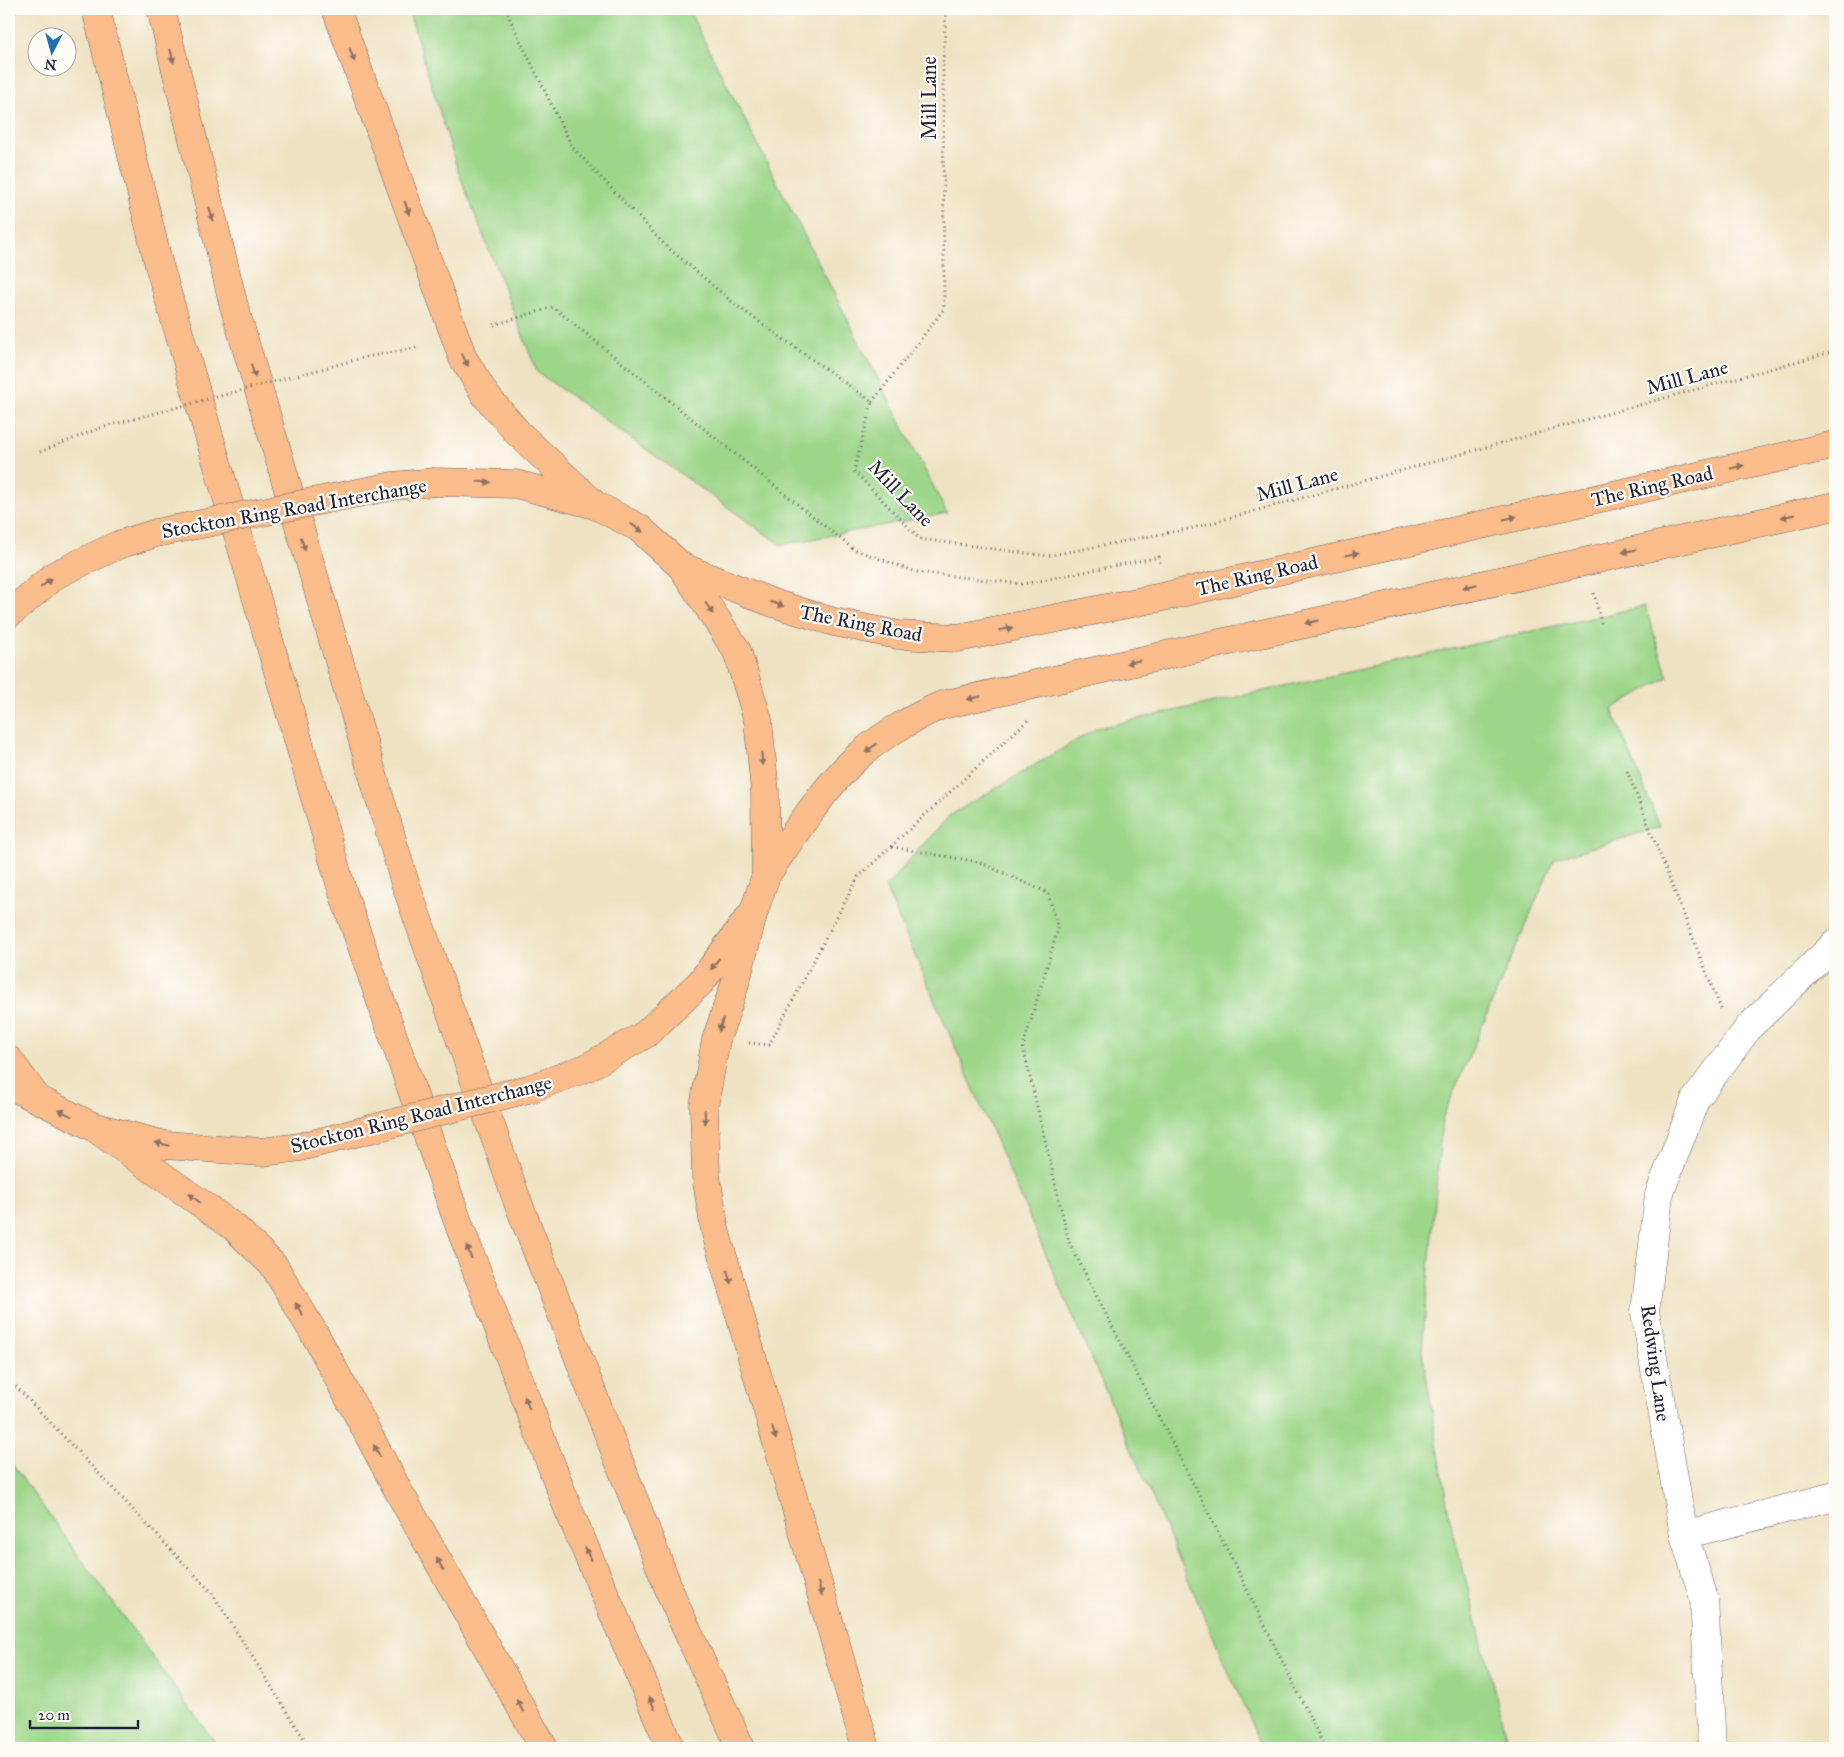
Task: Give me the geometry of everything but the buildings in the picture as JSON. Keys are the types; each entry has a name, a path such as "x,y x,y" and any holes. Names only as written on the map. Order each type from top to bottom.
{"main road":[{"path":"96,9 162,274 343,893 459,1225 567,1506 671,1748"},
{"path":"161,9 234,306 404,880 520,1209 674,1602 742,1748"},
{"path":"336,9 442,305 463,358 486,396 518,433 595,505"},
{"name":"The Ring Road","path":"682,567 773,603 834,622 898,635 958,638 1167,596 1835,445"},
{"name":"Stockton Ring Road Interchange","path":"9,614 55,575 118,545 156,533 393,486 435,482 516,484 595,505 639,528 682,567 737,651 758,720 765,792 766,875 754,911 701,982 646,1034 586,1068 532,1088 300,1147 262,1152 165,1145 92,1126 38,1100 9,1060"},
{"path":"766,875 795,832 852,762 910,719 942,705 1835,506"},
{"path":"754,911 716,1040 704,1106 706,1176 715,1230 866,1748"},
{"path":"9,1085 38,1100"},
{"path":"92,1126 234,1227 274,1266 318,1340 400,1494 544,1748"}],"street":[{"name":"Redwing Lane","path":"1712,1748 1704,1598 1684,1536 1645,1312 1659,1195 1695,1100 1749,1027 1835,944"},
{"path":"1684,1536 1835,1496"}],"path":[{"path":"505,9 572,147 666,246 737,306 872,402"},
{"name":"Mill Lane","path":"946,9 943,63 944,308 872,402 854,470 920,540 1047,556 1193,528 1835,352"},
{"path":"494,325 553,307 853,549 916,572 1023,584 1159,557 1167,596"},
{"path":"40,452 100,428 366,357 420,347"},
{"path":"716,1040 769,1045 858,877 1034,714"},
{"path":"1626,771 1736,1044"},
{"path":"891,847 979,862 1048,894 1058,929 1023,1047 1070,1242 1231,1557 1325,1748"},
{"path":"9,1379 212,1592 310,1748"}],"green space":[{"path":"408,9 688,9 947,513 781,545 537,372 458,171"},
{"path":"1645,606 1668,677 1612,709 1660,827 1554,859 1442,1119 1422,1350 1449,1515 1509,1748 1262,1748 885,887 949,816 1097,728"},
{"path":"9,1460 219,1748 9,1748"}]}
